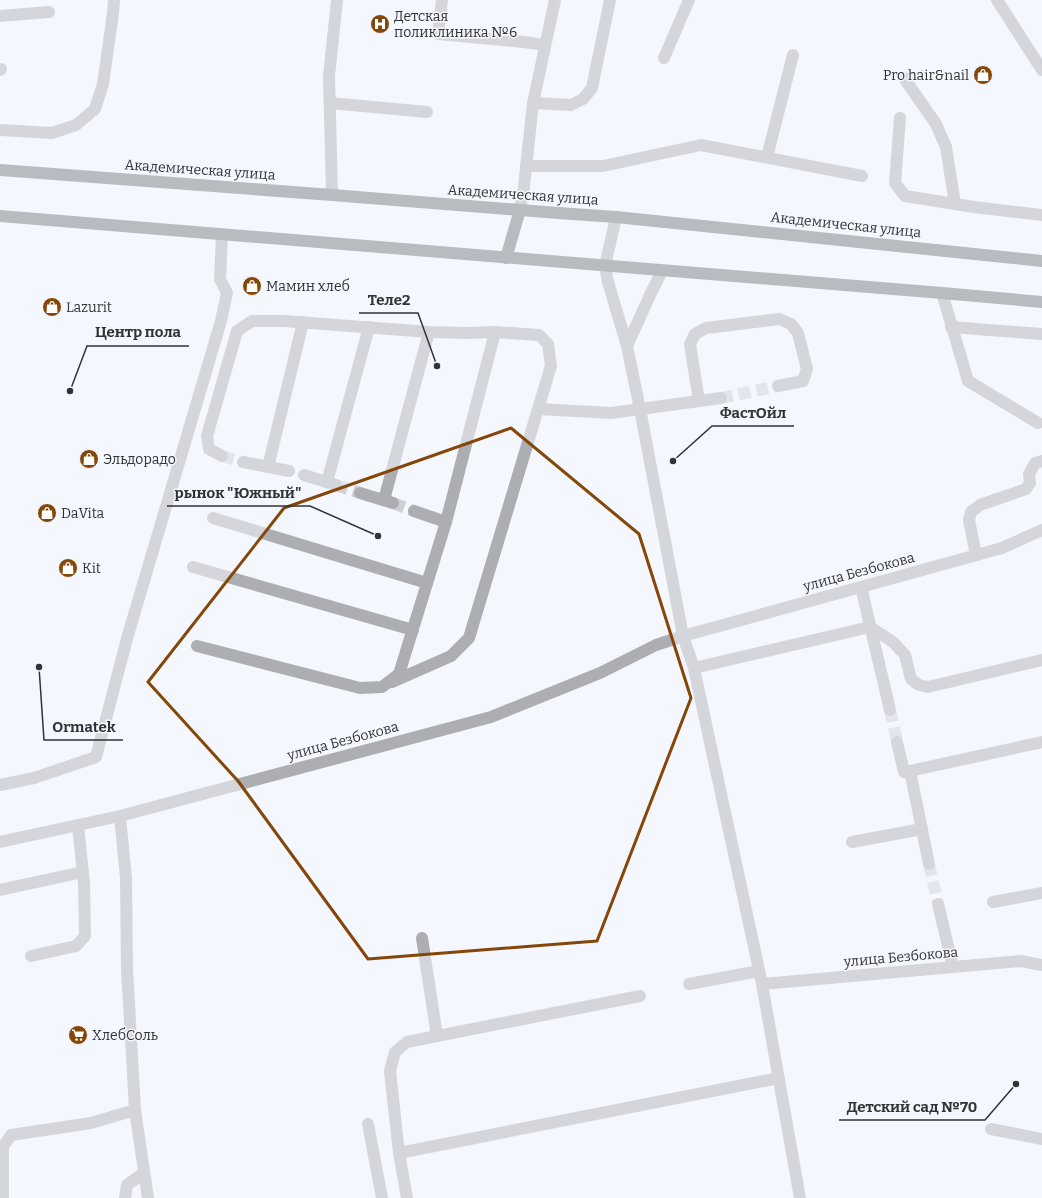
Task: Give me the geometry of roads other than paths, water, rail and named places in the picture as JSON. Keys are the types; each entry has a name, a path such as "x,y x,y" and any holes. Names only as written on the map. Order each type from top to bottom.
{"main road":[{"name":"Академическая улица","path":"0,170 332,194 616,217 1042,261"},
{"path":"506,258 520,210"},
{"path":"0,216 1042,302"}],"street":[{"path":"0,130 52,133 76,126 95,109 103,84 114,0"},
{"path":"332,194 329,76 337,0"},
{"path":"442,0 438,34 545,45"},
{"path":"520,210 533,103 555,0"},
{"path":"533,103 571,104 583,99 592,88 610,0"},
{"path":"664,58 689,0"},
{"path":"997,0 1042,70"},
{"path":"0,16 49,12"},
{"path":"767,157 793,55"},
{"path":"904,78 936,124 946,147 955,204"},
{"path":"330,103 427,112"},
{"path":"900,118 895,183 905,196 1042,215"},
{"path":"526,166 603,166 701,145 862,176"},
{"path":"616,217 605,266 608,282 627,346 682,636 694,668 762,984 800,1198"},
{"path":"0,785 34,778 96,757 131,628 221,322 227,293 220,279 222,235"},
{"path":"627,346 662,271"},
{"path":"942,293 968,381 1038,423"},
{"path":"699,401 690,344 695,334 706,328 778,319 791,324 798,333 807,369 803,381 778,386"},
{"path":"197,646 360,688 382,687 451,656 469,638 550,366 548,344 540,334 429,332 303,322 252,321 237,331 207,436 209,450 222,456"},
{"path":"268,467 303,322"},
{"path":"304,474 331,484 369,327"},
{"path":"951,327 1042,334"},
{"path":"360,493 388,502 429,332"},
{"path":"382,687 399,674 446,522 495,332"},
{"path":"538,409 611,413 721,398"},
{"path":"976,555 969,520 971,512 980,504 1026,489 1030,483 1029,474 1035,463 1042,461"},
{"path":"243,462 289,471"},
{"path":"414,510 446,522"},
{"path":"213,518 427,583"},
{"name":"улица Безбокова","path":"0,842 120,816 491,717 600,673 656,645 682,636 1002,548 1042,530"},
{"path":"193,567 413,630"},
{"path":"861,587 890,710"},
{"path":"694,668 870,627 893,642 905,655 911,679 919,685 928,687 1042,660"},
{"path":"897,742 904,772 1042,742"},
{"path":"910,771 929,864"},
{"path":"120,816 126,878 127,969 135,1110 148,1198"},
{"path":"31,956 76,946 85,936 83,872 78,825"},
{"path":"852,842 922,829"},
{"path":"0,890 83,872"},
{"path":"994,902 1042,893"},
{"path":"938,904 953,967"},
{"path":"422,938 437,1036"},
{"name":"улица Безбокова","path":"762,984 1021,961 1042,965"},
{"path":"689,984 759,971"},
{"path":"407,1198 399,1153 390,1071 395,1052 407,1042 640,996"},
{"path":"399,1153 779,1078"},
{"path":"3,1198 3,1147 10,1135 91,1123 135,1110"},
{"path":"368,1124 382,1198"},
{"path":"991,1129 1042,1139"},
{"path":"125,1198 127,1185 144,1173"}],"tunnel":[{"path":"721,398 778,386"},
{"path":"222,456 243,462"},
{"path":"336,485 360,493"},
{"path":"393,503 414,511"},
{"path":"890,710 897,742"},
{"path":"929,864 938,904"}],"place":[{"name":"Детская поликлиника №6","path":"380,24"},
{"name":"Pro hair&nail","path":"983,75"},
{"name":"Мамин хлеб","path":"252,286"},
{"name":"Lazurit","path":"52,307"},
{"name":"Теле2","path":"437,366"},
{"name":"Центр пола","path":"70,391"},
{"name":"Эльдорадо","path":"89,459"},
{"name":"ФастОйл","path":"673,461"},
{"name":"DaVita","path":"47,513"},
{"name":"рынок \"Южный\"","path":"378,536"},
{"name":"Kit","path":"68,568"},
{"name":"Ormatek","path":"39,667"},
{"name":"ХлебСоль","path":"78,1035"},
{"name":"Детский сад №70","path":"1016,1084"}]}
